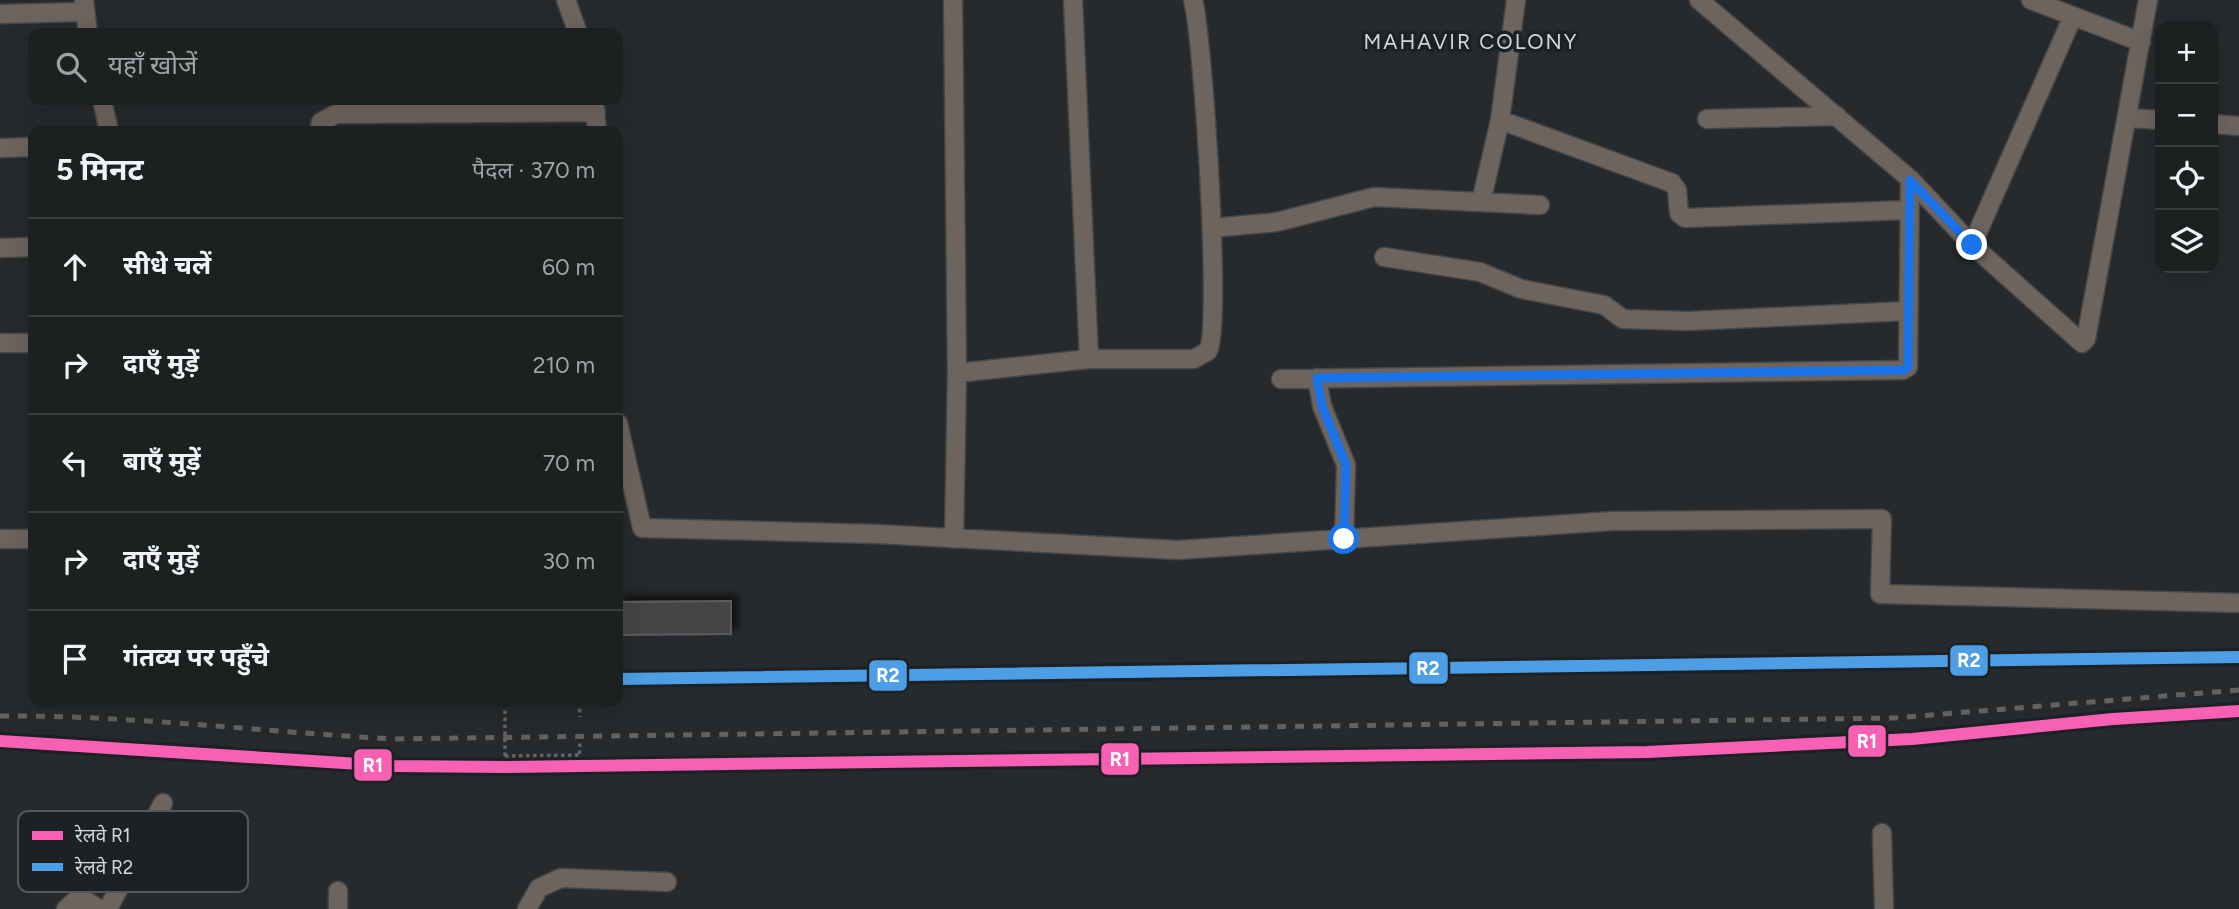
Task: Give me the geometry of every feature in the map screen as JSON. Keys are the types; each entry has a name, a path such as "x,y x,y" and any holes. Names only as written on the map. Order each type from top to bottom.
{"street":[{"path":"566,0 576,28"},
{"path":"953,0 957,373 954,538"},
{"path":"1073,0 1089,359"},
{"path":"957,373 1089,359 1184,360 1205,355 1212,345 1212,228 1193,0"},
{"path":"1482,202 1500,120 1516,0"},
{"path":"2031,0 2141,42"},
{"path":"1705,2 1910,180 1972,245 2078,343 2085,342 2129,118 2148,0"},
{"path":"0,14 84,6 87,28"},
{"path":"1972,245 2073,16"},
{"path":"103,105 108,126"},
{"path":"320,126 321,122 336,114 595,106 597,126"},
{"path":"1707,119 1837,116"},
{"path":"2129,118 2155,120"},
{"path":"1500,120 1672,183 1677,190 1679,213 1685,218 1908,210"},
{"path":"2218,124 2239,126"},
{"path":"0,148 28,147"},
{"path":"1281,379 1903,370 1908,367 1909,358 1907,311 1910,180"},
{"path":"1212,228 1276,222 1374,197 1540,205"},
{"path":"0,248 28,247"},
{"path":"1384,257 1480,272 1521,289 1604,305 1623,319 1688,321 1907,311"},
{"path":"0,343 28,343"},
{"path":"1317,378 1322,406 1346,465 1344,539"},
{"path":"623,445 642,528 954,538 1178,550 1613,521 1882,519 1880,594 2239,603"},
{"path":"0,539 28,538"},
{"path":"159,811 163,803"},
{"path":"1882,833 1884,909"},
{"path":"527,909 540,888 561,878 667,882"},
{"path":"108,909 117,892"},
{"path":"66,909 76,900 86,901 99,909"}],"path":[{"path":"505,707 505,755 558,755 580,758 580,741"},
{"path":"579,707 580,717"}],"building":[{"path":"491,105 563,105 563,113 491,111"},
{"path":"731,601 731,634 623,635 623,602"}],"railway":[{"path":"0,716 148,721 394,739 1894,718 2239,690"},
{"path":"0,741 391,766 504,767 1647,752 1912,739 2113,719 2239,711"}],"rail line":[{"name":"R2","path":"623,679 2239,657"},
{"name":"R1","path":"0,741 391,766 504,767 1647,752 1912,739 2113,719 2239,711"}],"district":[{"name":"MAHAVIR COLONY","path":"1471,41"}],"route":[{"path":"1344,539 1346,465 1322,406 1317,378 1903,370 1908,367 1909,358 1907,311 1910,180 1972,245"}]}
